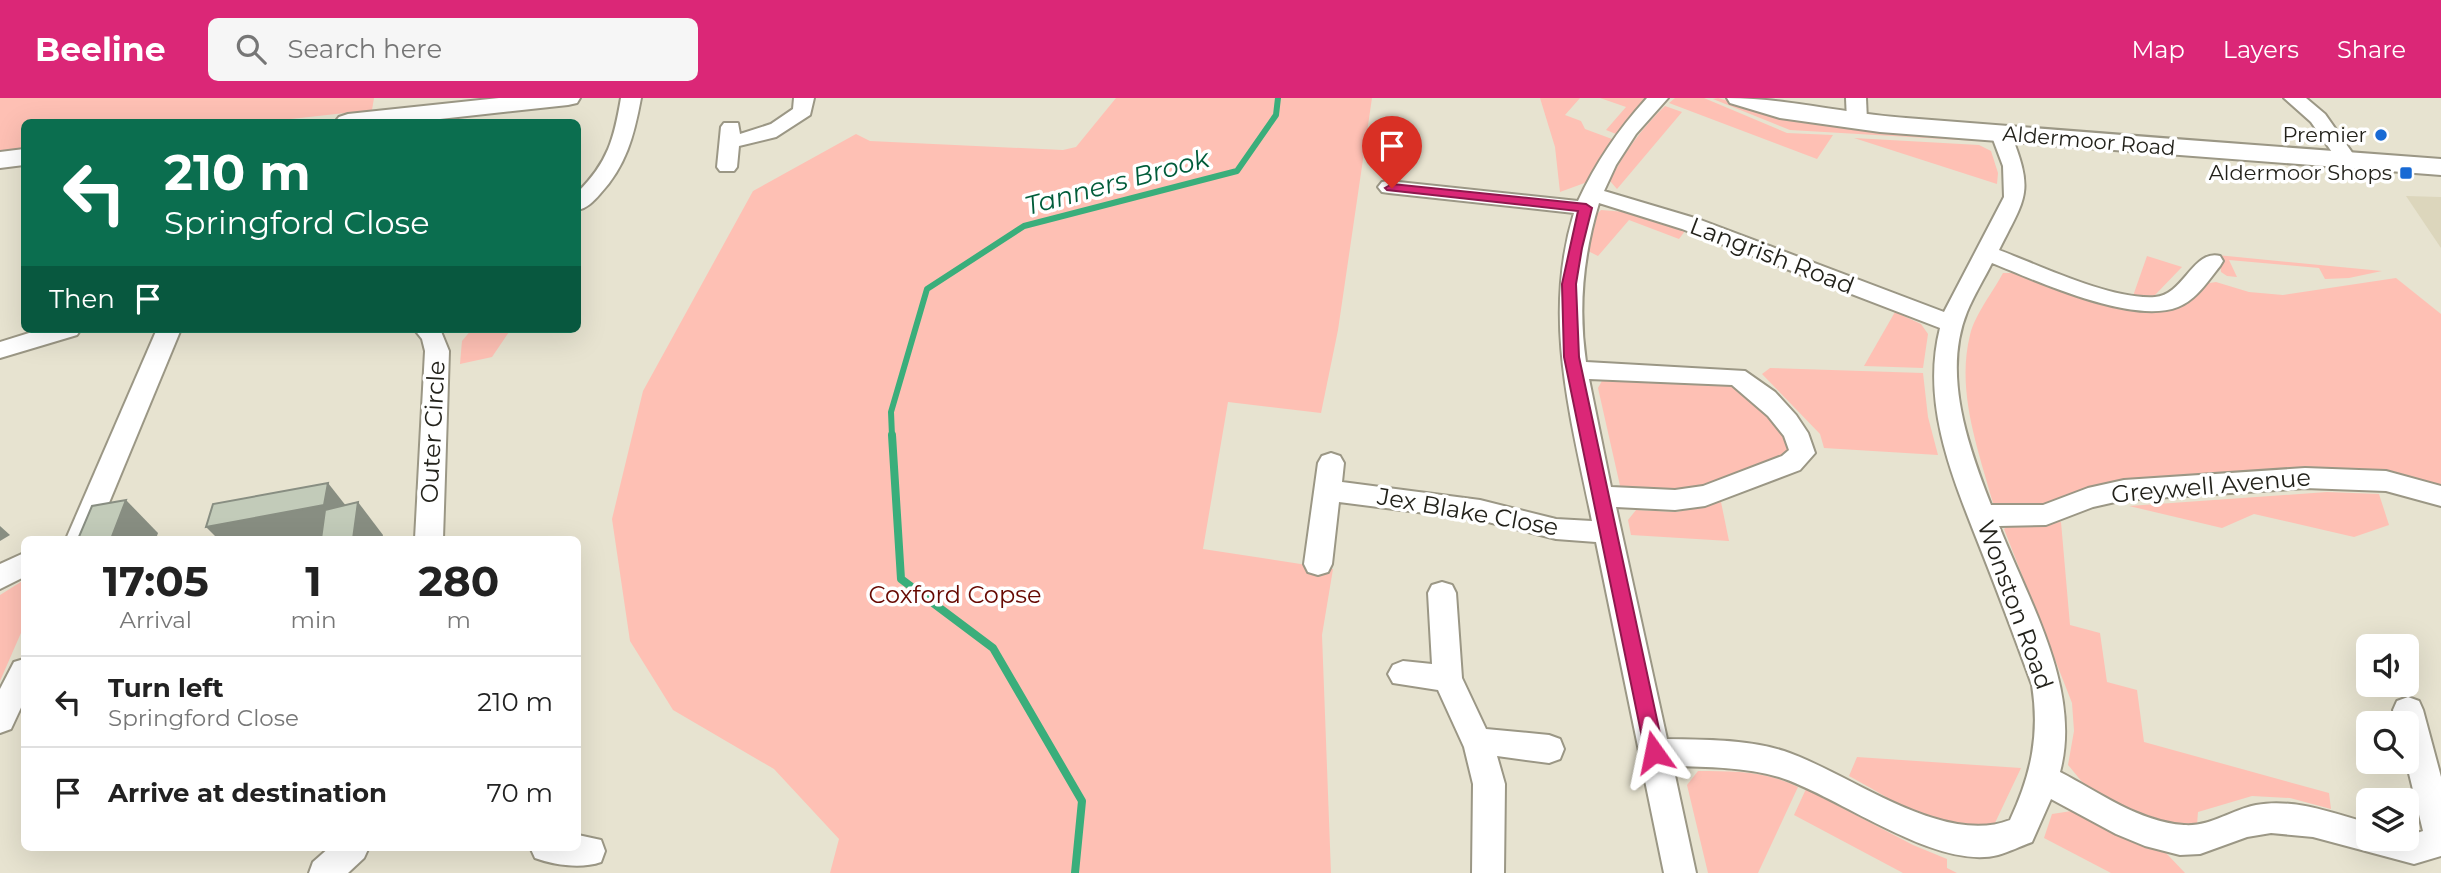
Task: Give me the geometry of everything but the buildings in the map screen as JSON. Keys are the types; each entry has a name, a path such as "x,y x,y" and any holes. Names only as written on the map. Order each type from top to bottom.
{"street":[{"path":"372,119 513,101 568,98"},
{"path":"581,201 617,159 624,140 631,98"},
{"path":"727,167 731,134 763,136 780,128 803,111 804,98"},
{"path":"1658,98 1618,143 1588,201 1575,248 1569,284 1569,333 1574,370 1680,873"},
{"name":"Aldermoor Road","path":"1739,98 1780,110 1857,110 2001,134 2441,167"},
{"path":"2294,98 2318,118 2348,161"},
{"name":"Wonston Road","path":"1654,752 1756,757 1785,765 1918,832 1958,846 1996,846 2011,840 2021,831 2042,778 2053,735 2053,712 2047,685 1951,429 1944,371 1951,324 2015,197 2013,166 2001,134"},
{"path":"0,160 21,157"},
{"name":"Langrish Road","path":"1389,187 1426,184 1588,201 1690,225 1951,324"},
{"path":"1986,253 2120,301 2147,306 2171,302 2212,261"},
{"path":"0,351 56,333"},
{"path":"81,536 167,333"},
{"name":"Outer Circle","path":"429,536 437,351 433,333"},
{"path":"1574,370 1735,377 1756,387 1796,433 1803,446 1802,453 1791,463 1705,496 1675,500 1600,496"},
{"path":"1318,564 1331,463"},
{"name":"Greywell Avenue","path":"1982,515 2046,515 2088,498 2124,490 2305,478 2386,481 2441,496"},
{"name":"Jex Blake Close","path":"1327,490 1480,510 1556,530 1608,532"},
{"path":"0,578 21,566"},
{"path":"1442,593 1447,678 1486,767 1491,798 1488,873"},
{"path":"1403,674 1447,678"},
{"path":"3,708 21,676"},
{"path":"2408,710 2431,762 2438,824 2437,842 2419,847"},
{"path":"1478,744 1549,749"},
{"path":"2042,778 2143,830 2181,840 2198,841 2253,821 2271,818 2312,822 2356,834"},
{"path":"581,850 589,851"},
{"path":"325,873 349,851"}],"shaded area":[{"path":"2406,196 2441,197 2441,248"}],"green space":[{"path":"0,98 374,98 372,110 291,119 21,119 21,149 0,152"},
{"name":"Coxford Copse","path":"1116,98 1372,98 1338,330 1321,413 1228,402 1203,549 1333,569 1322,635 1331,873 830,873 839,839 774,769 673,710 630,641 612,519 643,391 753,191 856,134 870,141 1063,150 1076,147"},
{"path":"1540,98 1580,98 1565,115 1581,121 1585,129 1612,139 1590,181 1560,192 1555,147"},
{"path":"1600,98 1650,98 1616,134 1606,130 1626,107"},
{"path":"1675,98 1704,98 1787,133 1833,135 1817,159 1669,103"},
{"path":"1713,99 1749,107 1975,136 1978,141 1790,130"},
{"path":"1665,106 1682,112 1617,189 1610,181 1621,160 1641,132"},
{"path":"1854,138 1979,145 1991,151 1998,173 1997,184"},
{"path":"1601,210 1626,212 1685,231 1679,239 1629,220 1598,256 1588,251 1595,216"},
{"path":"2217,255 2382,271 2349,278 2325,279 2319,268 2229,260 2237,277 2221,272 2220,263 2214,260"},
{"path":"2147,256 2182,267 2154,296 2133,296"},
{"path":"2003,273 2014,273 2102,303 2151,311 2172,309 2190,302 2203,284 2216,282 2249,292 2283,295 2396,278 2441,314 2441,490 2385,474 2005,511 1993,503 1975,441 1966,377 1966,356 1972,327"},
{"path":"1895,312 1921,324 1928,334 1923,368 1864,366"},
{"path":"469,333 508,333 492,357 460,364 462,341"},
{"path":"1770,368 1923,373 1928,417 1938,455 1824,448 1820,434 1762,374"},
{"path":"1603,379 1735,382 1791,438 1790,453 1779,461 1687,490 1621,490 1598,388"},
{"path":"2327,492 2379,494 2389,525 2354,537 2254,514 2222,528 2129,506"},
{"path":"1721,502 1729,541 1631,535 1628,520 1636,510 1677,512"},
{"path":"2061,522 2070,625 2100,633 2107,682 2137,690 2144,742 2329,793 2331,809 2290,798 2252,796 2198,812 2197,825 2183,824 2155,819 2128,809 2102,797 2081,781 2068,765 2074,731 2072,703 2004,529 2009,525"},
{"path":"21,582 21,633 0,681 0,595"},
{"path":"1857,757 2021,768 1994,825 1975,828 1957,826 1919,814 1849,776"},
{"path":"1698,771 1762,775 1798,787 1758,873 1708,873 1687,785"},
{"path":"1806,789 1913,845 1947,859 1947,868 1957,873 1903,873 1794,815"},
{"path":"2078,810 2166,853 2185,873 2111,873 2044,838 2052,814"}],"waterway":[{"name":"Tanners Brook","path":"892,436 891,412 927,289 1024,226 1237,171 1276,115 1278,98"},
{"name":"Tanners Brook","path":"892,435 901,579 993,648 1082,801 1075,873"}],"place":[{"name":"Premier","path":"2381,135"},
{"name":"Aldermoor Shops","path":"2406,173"}],"route":[{"path":"1392,188 1586,208 1569,284 1571,357 1654,752"}]}
